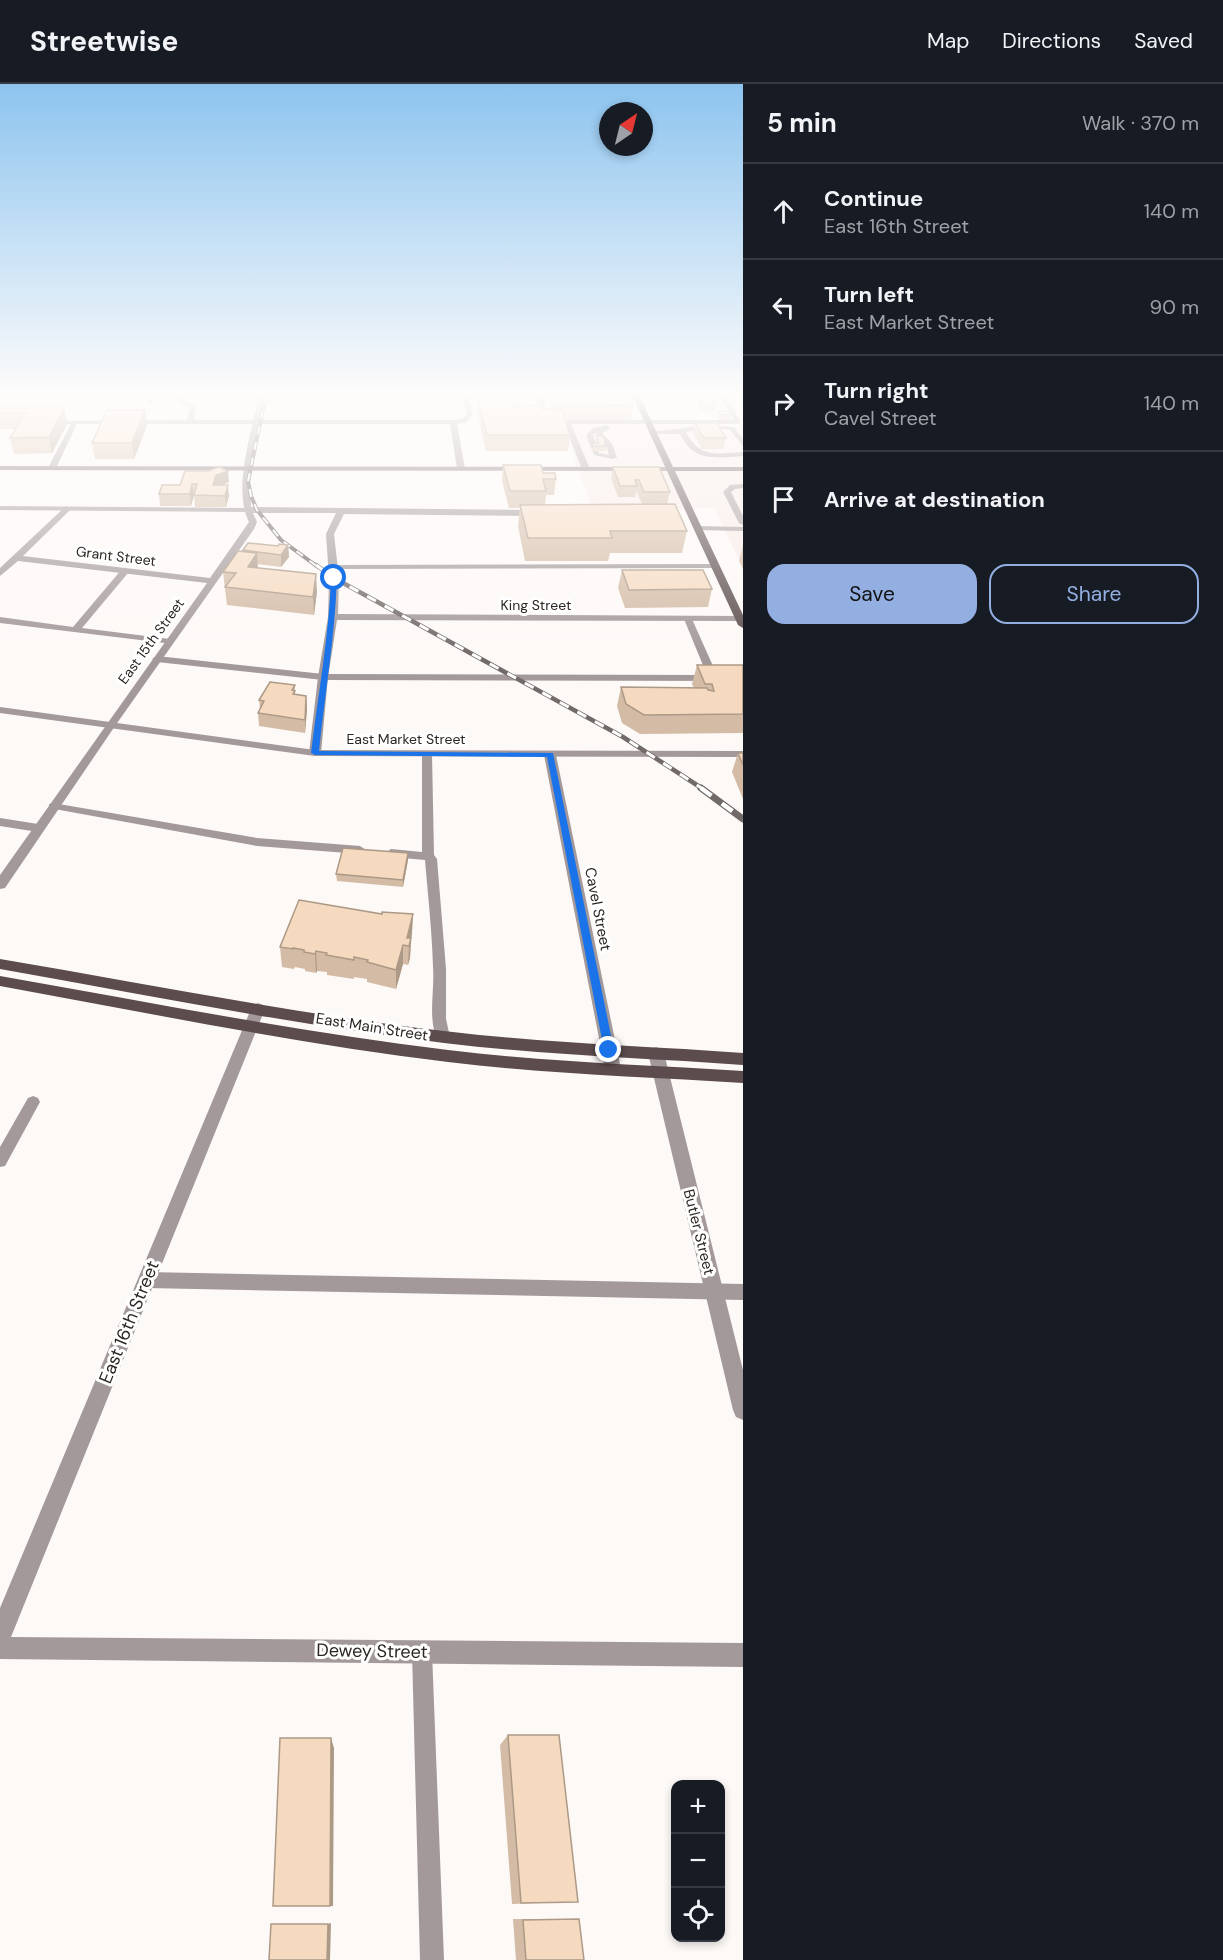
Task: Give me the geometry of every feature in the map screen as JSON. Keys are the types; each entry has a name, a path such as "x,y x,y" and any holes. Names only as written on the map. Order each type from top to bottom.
{"main road":[{"path":"677,483 740,615"},
{"name":"East Main Street","path":"0,963 446,1056 519,1064 743,1077"},
{"name":"East Main Street","path":"0,981 255,1017 442,1037 520,1045 743,1059"}],"street":[{"name":"East 15th Street","path":"0,885 53,806 250,529 253,522 247,510 248,483"},
{"path":"0,573 66,509"},
{"path":"247,510 544,513"},
{"path":"315,753 323,677 333,617 333,567 330,534 341,511"},
{"path":"682,513 692,514"},
{"name":"Grant Street","path":"16,558 213,581"},
{"name":"King Street","path":"333,617 688,619 740,615"},
{"name":"East Market Street","path":"0,710 315,753 743,754"},
{"name":"Cavel Street","path":"550,755 613,1069"},
{"name":"East 16th Street","path":"0,1635 255,1017"},
{"name":"Butler Street","path":"656,1053 743,1410"},
{"name":"Dewey Street","path":"0,1648 743,1655"}],"lane":[{"path":"743,486 733,487 727,492 743,523"},
{"path":"0,508 247,510"},
{"path":"699,528 743,529"},
{"path":"333,567 716,566"},
{"path":"75,630 125,571"},
{"path":"688,619 713,678"},
{"path":"0,620 170,642"},
{"path":"157,659 323,677 743,678"},
{"path":"427,754 428,856 431,859 435,883 440,969 439,1019 442,1037"},
{"path":"53,806 257,842 428,856"},
{"path":"0,822 38,828"},
{"path":"0,1161 33,1102"},
{"path":"147,1280 743,1292"},
{"path":"422,1652 432,1960"}],"shaded area":[{"path":"583,483 743,483 743,568 714,508 592,509"}],"building":[{"path":"181,483 214,483 213,485 228,485 225,496 194,495 197,484 192,484 190,494 159,494 162,485 180,485"},
{"path":"508,483 544,483 546,491 510,491"},
{"path":"619,483 636,483 637,486 620,486"},
{"path":"640,483 666,483 670,492 644,492"},
{"path":"675,504 687,531 610,531 612,538 528,538 520,505"},
{"path":"248,543 288,545 281,555 243,550"},
{"path":"238,551 257,553 248,567 316,574 313,597 225,587 236,573 223,572"},
{"path":"622,570 703,570 712,589 629,590"},
{"path":"697,665 743,665 743,714 644,715 626,704 621,687 707,688 714,691 712,684 705,684"},
{"path":"270,682 295,685 292,690 295,691 293,694 306,696 305,720 258,713 264,701 259,700"},
{"path":"738,753 743,753 743,765"},
{"path":"343,848 408,853 403,880 336,874"},
{"path":"299,900 382,914 382,912 413,914 407,938 411,938 409,946 403,945 396,970 354,957 354,960 316,951 315,954 280,947"},
{"path":"508,1735 559,1735 578,1902 521,1903"},
{"path":"280,1738 331,1738 330,1906 273,1906"},
{"path":"579,1919 584,1960 526,1960 523,1920"},
{"path":"271,1924 328,1924 327,1960 269,1960"}],"railway":[{"path":"248,483 257,510 281,540 318,567"},
{"path":"316,565 334,578 623,737 703,789"},
{"path":"701,788 743,819"}],"route":[{"path":"334,578 333,617 323,677 315,753 550,755 609,1050"}]}
